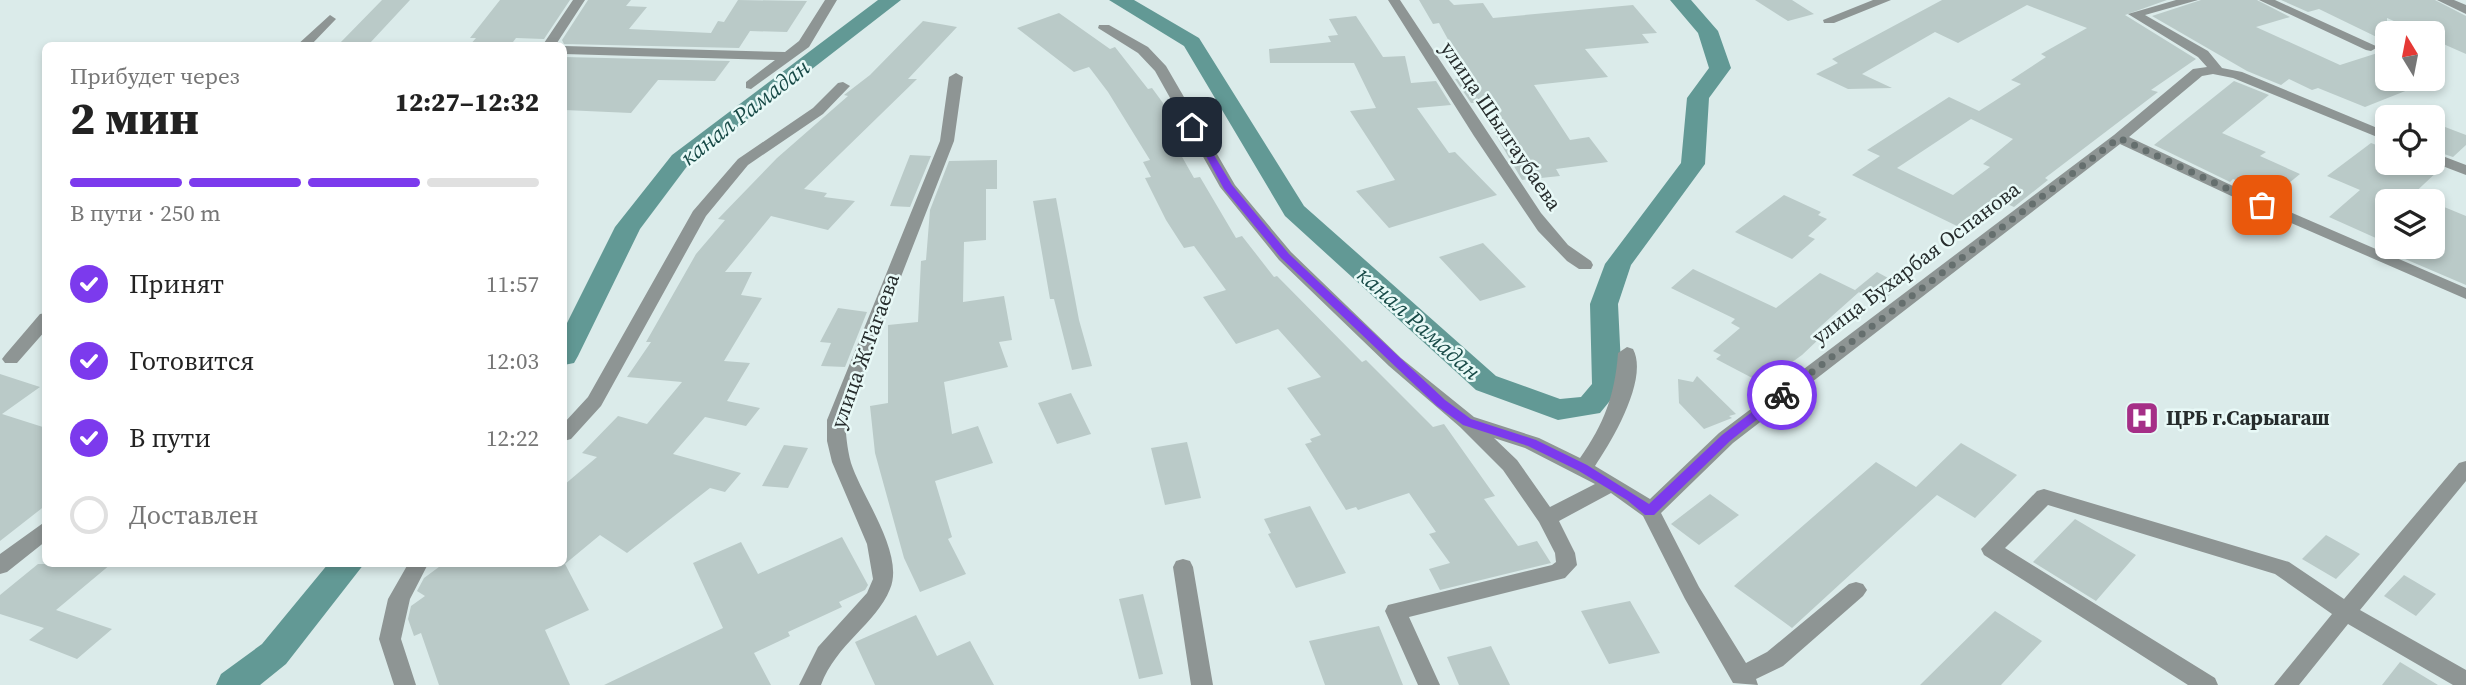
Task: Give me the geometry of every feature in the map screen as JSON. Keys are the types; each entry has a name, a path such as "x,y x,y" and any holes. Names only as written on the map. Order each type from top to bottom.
{"street":[{"path":"551,42 579,0"},
{"path":"751,85 804,44 831,0"},
{"name":"улица Шылгаубаева","path":"1394,0 1475,130 1550,236 1566,255 1584,265"},
{"path":"1829,20 1885,0"},
{"path":"2192,0 2170,1 2134,14 2148,25 2203,54 2217,70 2237,75 2375,132"},
{"path":"2265,0 2371,47"},
{"path":"2443,0 2466,10"},
{"path":"306,42 330,19"},
{"path":"1104,28 1143,50 1161,69 1228,187 1285,256 1395,362 1467,422 1510,465 1547,518 1565,553 1567,565 1558,572 1396,611 1429,685"},
{"path":"567,50 786,56"},
{"name":"улица Бухарбая Оспанова","path":"1650,511 1726,438 2119,138 2197,72 2217,70"},
{"name":"улица Ж.Тагаева","path":"810,685 816,668 849,625 872,603 883,583 881,558 836,448 836,420 947,141 956,78"},
{"path":"567,431 595,401 699,214 743,162 818,111 843,86"},
{"path":"2119,138 2262,205 2466,294"},
{"path":"2445,161 2466,170"},
{"path":"11,359 42,323"},
{"path":"1583,468 1620,410 1626,388 1627,353"},
{"path":"1467,422 1532,443 1611,484 1650,511 1692,593 1744,681 1775,659 1856,590"},
{"path":"2285,685 2466,468"},
{"path":"1547,518 1611,484"},
{"path":"2207,685 1992,549 2044,496 2282,568 2347,613 2466,681"},
{"path":"0,566 42,532"},
{"path":"405,685 390,639 399,599 416,567"},
{"path":"1183,567 1202,685"}],"building":[{"path":"382,0 410,0 371,42 341,42"},
{"path":"500,0 570,0 544,39 516,38 513,42 472,42 476,38 470,38"},
{"path":"588,0 631,0 626,6 647,7 629,29 711,33 718,21 724,22 738,0 807,1 787,32 750,31 739,48 567,44 562,40"},
{"path":"1419,0 1449,0 1454,5 1483,3 1493,18 1633,5 1657,33 1642,34 1649,43 1585,49 1608,77 1534,85 1570,140 1589,137 1608,162 1556,169 1560,176 1522,180 1477,103 1471,103 1455,79 1469,78 1439,23 1433,24"},
{"path":"1755,0 1792,0 1814,14 1788,21"},
{"path":"1942,0 2167,0 2125,15 2196,59 2151,90 2158,92 2045,178 2048,180 2014,207 1994,198 1957,226 1852,175 1880,156 1867,150 1949,97 1979,111 2021,84 2011,80 2046,57 2041,54 2087,28 2027,5 1958,43 1935,32 1862,74 1892,88 1848,89 1816,74 1838,63 1832,59","holes":["1971,119 2013,139 1983,164 1990,167 1953,195 1897,168"]},
{"path":"2201,0 2257,0 2290,17 2256,27 2340,65 2375,54 2375,91 2405,91 2365,107 2318,88 2312,90 2289,79 2281,85 2247,71 2152,16"},
{"path":"2281,0 2435,0 2466,16 2466,54 2445,45 2445,21 2394,21 2387,18 2387,21 2375,21 2375,36 2319,9 2308,12"},
{"path":"1059,13 1110,49 1115,47 1148,89 1152,88 1182,129 1168,132 1194,178 1200,177 1236,238 1242,236 1274,277 1277,276 1362,362 1366,360 1433,427 1444,424 1495,496 1484,499 1518,546 1537,541 1551,563 1440,590 1429,569 1450,563 1429,534 1436,532 1409,493 1358,510 1356,507 1346,510 1305,444 1321,435 1287,388 1321,377 1278,329 1236,344 1203,297 1226,290 1194,246 1184,248 1166,220 1145,178 1151,177 1143,162 1150,160 1108,92 1089,67 1074,72 1017,28"},
{"path":"1356,16 1383,57 1405,56 1411,83 1436,81 1451,105 1417,108 1449,153 1455,152 1497,195 1389,228 1356,191 1395,180 1350,111 1376,108 1354,63 1270,63 1269,49 1331,42 1328,36 1338,35 1329,19"},
{"path":"923,21 957,27 908,79 917,79 804,189 827,193 824,197 855,201 828,230 771,216 725,272 752,272 741,295 762,298 724,361 750,363 727,401 760,408 746,426 705,417 673,454 741,473 725,492 710,488 627,553 600,535 567,562 567,482 597,457 582,453 618,416 647,424 682,382 627,377 651,342 646,342 696,254 725,220 718,219 777,158 848,96 844,95 870,75"},
{"path":"567,57 730,61 715,81 658,80 631,113 567,110"},
{"path":"2234,81 2269,95 2222,133 2266,152 2260,156 2300,174 2273,196 2233,179 2230,182 2154,145"},
{"path":"2445,127 2466,135 2466,145 2453,157 2445,154"},
{"path":"2371,143 2375,144 2375,175 2434,175 2419,189 2375,189 2375,238 2329,217 2360,190 2327,176"},
{"path":"910,155 931,156 910,207 890,206"},
{"path":"997,160 997,189 986,189 986,240 964,242 963,302 1004,296 1012,340 999,342 1008,367 944,382 952,434 978,426 993,463 935,481 952,537 948,539 966,574 920,592 904,558 875,453 870,406 888,403 888,325 918,322 921,261 926,260 930,210 949,161"},
{"path":"1784,195 1821,212 1818,215 1827,219 1808,236 1815,239 1792,259 1735,232"},
{"path":"1056,198 1079,320 1092,366 1072,370 1054,299 1050,299 1033,201"},
{"path":"2445,207 2466,216 2466,285 2405,259 2445,259"},
{"path":"1483,243 1526,287 1480,301 1439,257"},
{"path":"1693,269 1776,308 1820,273 1859,292 1812,334 1820,338 1802,355 1777,373 1766,374 1758,381 1716,359 1721,355 1713,351 1740,328 1731,323 1735,319 1671,288"},
{"path":"1877,272 1901,285 1880,303 1855,290"},
{"path":"838,308 867,312 845,367 821,366 831,343 820,342"},
{"path":"0,374 40,387 2,414 42,427 42,508 0,541"},
{"path":"1697,376 1736,414 1729,416 1732,418 1704,429 1679,403 1678,379 1693,382"},
{"path":"1071,393 1091,434 1057,444 1038,403"},
{"path":"1187,442 1201,498 1165,505 1151,448"},
{"path":"1961,443 2017,475 1975,518 1937,495 1792,628 1734,586 1876,462 1916,487"},
{"path":"784,445 808,448 788,488 762,486"},
{"path":"1710,494 1739,515 1699,545 1671,524"},
{"path":"1310,506 1346,573 1296,588 1268,534 1271,533 1264,519"},
{"path":"2075,519 2136,555 2096,601 2033,562"},
{"path":"2326,535 2360,554 2336,579 2302,559"},
{"path":"842,537 868,585 865,590 839,602 842,607 788,632 790,636 754,653 771,685 604,685 723,628 693,563 741,542 758,574"},
{"path":"38,564 42,564 42,567 107,567 56,610 112,629 77,659 29,640 44,628 0,614 0,595"},
{"path":"439,567 567,567 589,610 545,630 570,685 439,685 421,633 414,636 408,619 411,606 425,596 417,591 424,578"},
{"path":"2404,575 2436,594 2416,616 2384,596"},
{"path":"1143,594 1163,674 1139,679 1119,599"},
{"path":"1630,601 1660,653 1609,664 1581,611"},
{"path":"1995,611 2042,641 2001,685 1920,685"},
{"path":"916,615 937,656 970,641 994,685 875,685 855,642"},
{"path":"1379,626 1403,685 1325,685 1309,641"},
{"path":"1491,646 1510,685 1459,685 1447,657"},
{"path":"2400,662 2438,685 2382,685"}],"waterway":[{"name":"канал Рамадан","path":"567,350 628,227 680,160 891,0"},
{"name":"канал Рамадан","path":"1119,0 1192,42 1294,211 1486,383 1558,410 1590,406 1607,386 1604,304 1618,264 1693,164 1698,98 1720,68 1708,31 1680,0"},
{"name":"канал Рамадан","path":"234,685 274,654 345,567"}],"way so far":[{"path":"1782,395 2119,138 2262,205"}],"place":[{"name":"ЦРБ г.Сарыагаш","path":"2142,418"}],"route":[{"path":"1192,127 1228,187 1285,256 1441,403 1467,422 1532,443 1583,468 1632,496 1650,511 1726,438 1782,395"}]}
